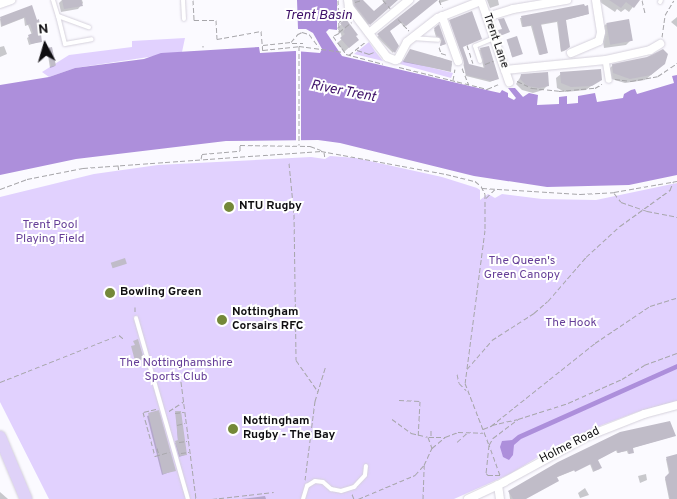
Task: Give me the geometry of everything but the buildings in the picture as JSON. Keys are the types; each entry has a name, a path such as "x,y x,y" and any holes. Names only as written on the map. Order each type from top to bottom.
{"highway":[{"path":"0,437 26,499"}],"street":[{"path":"0,4 11,0"},
{"path":"348,0 349,7 370,35 387,57 394,60 398,59 405,45 444,15 481,0"},
{"path":"370,35 409,0"},
{"name":"Trent Lane","path":"481,0 505,70 513,81"},
{"path":"487,17 513,9 567,0"},
{"path":"571,53 599,41 601,32 596,0"},
{"path":"444,15 458,62"},
{"path":"495,41 504,40"},
{"path":"505,70 606,60 650,50 660,44"},
{"path":"606,60 610,80"},
{"name":"Holme Road","path":"468,499 588,436 644,414 677,405"},
{"path":"500,499 501,481"}],"lane":[{"path":"53,0 65,44 92,39"},
{"path":"183,0 184,20"},
{"path":"58,16 89,27"},
{"path":"413,38 438,40"},
{"path":"480,61 475,46 495,41"},
{"path":"136,318 188,499"},
{"path":"303,499 307,486 315,482 323,482 331,489 341,491 361,482 365,475 366,466"}],"path":[{"path":"192,0 194,20 216,20 217,40 261,31 263,51 290,47 310,48 344,52 389,65"},
{"path":"338,0 338,33"},
{"path":"383,0 413,38"},
{"path":"439,0 444,15"},
{"path":"642,0 645,13"},
{"path":"663,32 665,15 674,0"},
{"path":"344,52 333,36 357,18"},
{"path":"291,42 298,34 306,32 318,46"},
{"path":"349,55 370,35"},
{"path":"262,45 291,42 303,43"},
{"path":"299,47 299,146"},
{"path":"356,49 360,53 369,54 376,50"},
{"path":"453,80 458,62"},
{"path":"458,62 470,85"},
{"path":"397,67 486,89 513,81 532,88 559,91 595,88 610,80 631,81 658,76 677,63"},
{"path":"201,160 202,154 240,151 240,145 315,147 321,151"},
{"path":"0,189 28,179 83,168 321,151 474,181 482,188 486,199 482,266 470,335 467,391"},
{"path":"324,151 324,159"},
{"path":"289,163 294,214 296,360 318,391"},
{"path":"118,164 119,172"},
{"path":"482,188 497,187 580,194 614,192 677,181"},
{"path":"467,370 492,340 534,313 548,301 586,257 642,210 670,190 673,182"},
{"path":"486,199 497,187"},
{"path":"614,192 621,202 642,210 677,218"},
{"path":"491,426 595,343 650,306 677,298"},
{"path":"0,382 119,334 124,339"},
{"path":"483,429 568,403 622,379 644,365 677,353"},
{"path":"307,486 305,482 318,391 326,366"},
{"path":"180,374 187,441 196,499"},
{"path":"457,374 459,383 467,391 490,445 501,481"},
{"path":"399,400 420,401 418,435"},
{"path":"164,413 184,402"},
{"path":"163,408 144,412 155,456 175,451"},
{"path":"175,413 184,412"},
{"path":"392,419 405,429 418,435 445,437"},
{"path":"501,481 488,476 486,473 490,445 493,438 518,419"},
{"path":"177,425 185,423"},
{"path":"431,430 431,437"},
{"path":"457,442 469,431"},
{"path":"349,488 354,499 358,499 415,474 424,465 432,448 445,437 458,432 485,433"},
{"path":"428,437 432,448"},
{"path":"179,442 187,441"},
{"path":"157,448 159,455"},
{"path":"180,453 189,452"},
{"path":"179,464 191,462"},
{"path":"423,499 424,465"},
{"path":"212,499 274,492"}],"green space":[{"path":"185,38 182,52 75,68 49,77 42,72 69,55 132,47 132,41"},
{"path":"369,42 375,51 383,61 354,54"},
{"path":"401,60 453,73 451,78 400,64"},
{"path":"330,156 356,158 442,177 477,188 480,190 480,200 488,194 495,198 502,194 542,199 596,200 677,183 677,401 637,412 602,425 556,446 510,474 454,499 49,499 0,402 0,197 94,174 158,165 311,157 325,159"}],"water":[{"path":"297,0 337,0 337,30 329,29 326,32 342,56 500,93 502,90 508,93 508,97 514,100 516,98 508,88 515,88 523,97 529,93 538,95 537,105 559,104 559,97 567,96 567,104 578,103 578,96 595,93 597,102 623,98 624,94 631,90 635,89 637,94 674,83 672,76 677,75 677,175 629,185 547,187 474,176 340,143 318,140 226,141 76,159 0,175 0,85 49,77 75,68 144,59 161,53 259,47 260,53 295,51 320,53 322,49 313,33 306,29 298,29"},
{"path":"677,364 677,369 521,439 514,445 513,455 509,460 503,457 500,447 502,441 512,440 518,435"}],"pier":[{"path":"296,49 301,49 301,143 296,143"}],"place":[{"name":"NTU Rugby","path":"229,207"},
{"name":"Bowling Green","path":"110,293"},
{"name":"Nottingham Corsairs RFC","path":"222,320"},
{"name":"Nottingham Rugby - The Bay","path":"233,429"}],"water label":[{"name":"Trent Basin","path":"318,16"},
{"name":"River Trent","path":"343,92"}],"park label":[{"name":"Trent Pool Playing Field","path":"50,233"},
{"name":"The Queen's Green Canopy","path":"522,269"},
{"name":"The Hook","path":"571,324"},
{"name":"The Nottinghamshire Sports Club","path":"176,371"}]}
